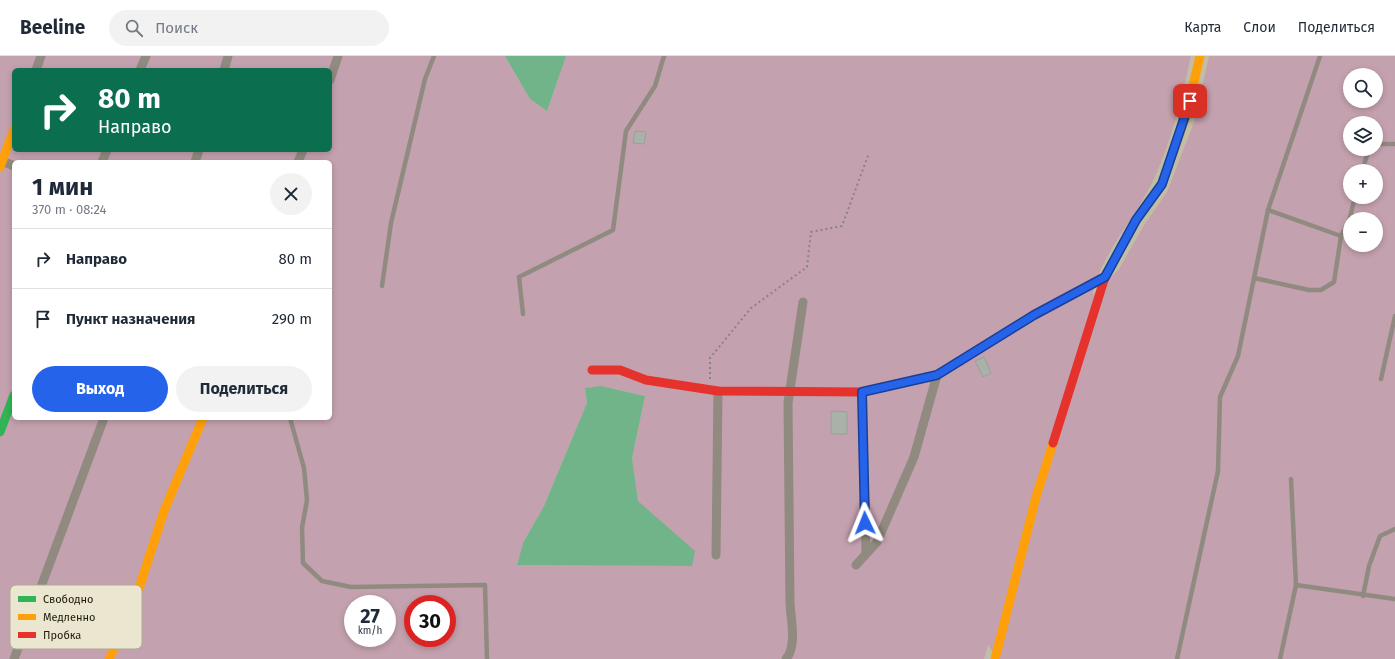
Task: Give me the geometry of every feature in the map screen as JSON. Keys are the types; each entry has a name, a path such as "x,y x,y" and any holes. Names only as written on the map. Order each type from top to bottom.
{"street":[{"path":"37,68 41,56"},
{"path":"141,68 146,56"},
{"path":"225,68 228,56"},
{"path":"332,74 338,56"},
{"path":"995,659 1036,497 1105,277 1136,220 1162,184 1186,116 1200,56"},
{"path":"12,134 1,162 12,165"},
{"path":"592,370 612,368 636,374 646,380 714,390 862,392 937,375 1034,315 1105,277"},
{"path":"786,659 790,654 792,631 788,402 803,302"},
{"path":"856,565 866,552 877,542 914,457 937,375"},
{"path":"714,390 716,555"},
{"path":"862,392 866,552"},
{"path":"0,432 12,400"},
{"path":"42,585 103,420"},
{"path":"140,585 164,511 201,420"},
{"path":"14,659 18,649"},
{"path":"109,659 114,649"}],"lane":[{"path":"382,286 391,223 425,79 434,56"},
{"path":"523,314 519,277 613,230 626,131 655,86 664,56"},
{"path":"1177,659 1218,471 1220,397 1238,356 1268,210 1320,56"},
{"path":"1383,144 1395,144"},
{"path":"1254,278 1309,290 1322,290 1334,282 1341,236 1349,221 1353,204"},
{"path":"1268,210 1341,236"},
{"path":"1381,379 1395,316"},
{"path":"291,420 304,468 307,500 302,528 303,563 322,581 351,587 485,585 487,659"},
{"path":"1280,659 1296,585 1291,479"},
{"path":"1363,596 1370,566 1380,536 1395,528"},
{"path":"1296,585 1363,596 1395,599"}],"path":[{"path":"714,390 710,358 751,308 807,267 811,232 842,226 869,153"}],"shaded area":[{"path":"0,56 505,56 530,99 547,111 566,56 1191,56 1176,118 1154,179 1102,266 1096,281 1093,295 1119,269 1144,225 1167,192 1194,122 1209,56 1395,56 1395,659 998,659 988,645 984,659 0,659","holes":["601,386 645,396 632,458 638,501 692,566 517,565 523,543 544,506 587,403 585,388"]},
{"path":"505,56 566,56 547,111 530,99"},
{"path":"601,386 645,396 632,458 638,501 695,551 692,566 517,565 523,543 544,506 587,403 585,388"}],"building":[{"path":"635,131 646,132 644,144 633,143"},
{"path":"984,357 991,373 983,377 975,361"},
{"path":"831,411 847,412 847,434 831,434"}],"traffic: fast":[{"path":"0,432 12,400"}],"traffic: slow":[{"path":"1148,203 1162,184 1186,116 1200,56"},
{"path":"0,167 12,134"},
{"path":"882,387 937,375 1034,315 1105,277"},
{"path":"140,585 164,511 202,420"},
{"path":"995,659 1036,497 1053,443"},
{"path":"109,659 114,649"}],"traffic: jam":[{"path":"1053,443 1105,277 1136,220 1148,203"},
{"path":"592,370 620,370 646,380 718,391 862,392 882,387"}],"route":[{"path":"865,523 862,392 937,375 1034,315 1105,277 1136,220 1162,184 1190,101"}]}
